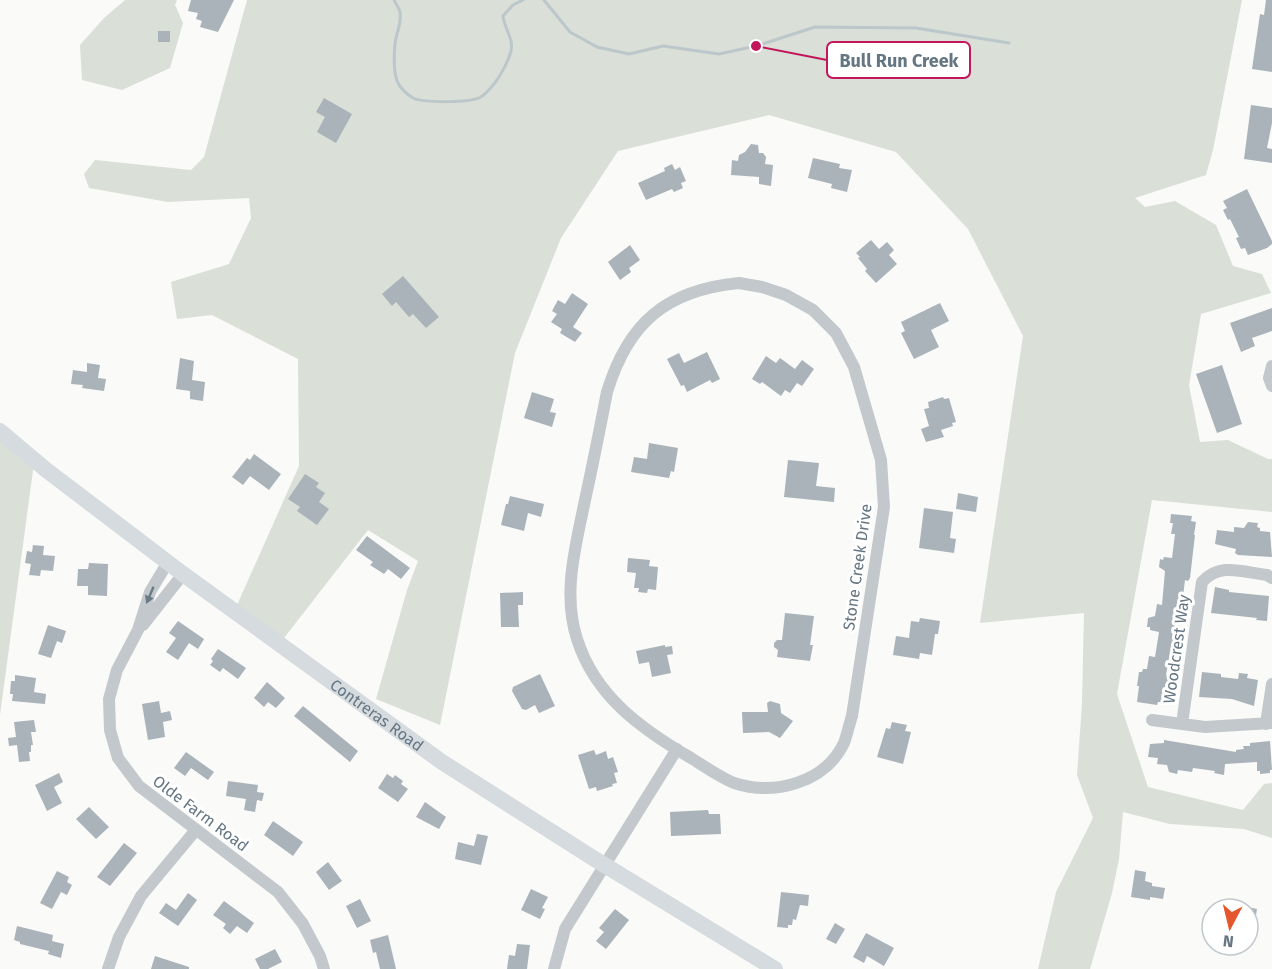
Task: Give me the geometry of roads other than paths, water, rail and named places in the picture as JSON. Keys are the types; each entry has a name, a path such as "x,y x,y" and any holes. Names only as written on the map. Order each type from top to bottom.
{"street":[{"name":"Stone Creek Drive","path":"739,283 762,287 786,295 813,310 836,333 854,367 881,460 884,507 852,716 843,744 826,766 806,780 786,787 757,789 732,782 677,749 629,717 603,689 587,664 576,638 570,607 571,571 607,392 615,364 627,342 641,325 662,307 716,285 739,283"},
{"path":"1272,366 1269,378 1272,386"},
{"name":"Contreras Road","path":"0,431 45,469 183,574 442,762 603,865 775,969"},
{"name":"Olde Farm Road","path":"168,562 150,592 138,630 117,670 109,699 110,730 118,758 139,786 195,831 278,892 303,924 320,956 324,969"},
{"name":"Woodcrest Way","path":"1182,724 1202,582 1211,573 1222,569 1272,578"},
{"name":"Olde Farm Road","path":"138,630 183,574"},
{"path":"1152,720 1205,727 1269,724 1272,684"},
{"path":"554,969 565,929 677,749"},
{"path":"108,969 119,937 141,896 195,831"}],"waterway":[{"path":"394,0 400,10 394,59 399,85 413,98 447,102 481,97 495,82 512,47 503,16 513,5 523,0"},
{"path":"544,0 570,32 597,47 629,54 663,46 719,54 756,46 815,27 916,28 1009,43"}],"place":[{"name":"Bull Run Creek","path":"756,46"}]}
